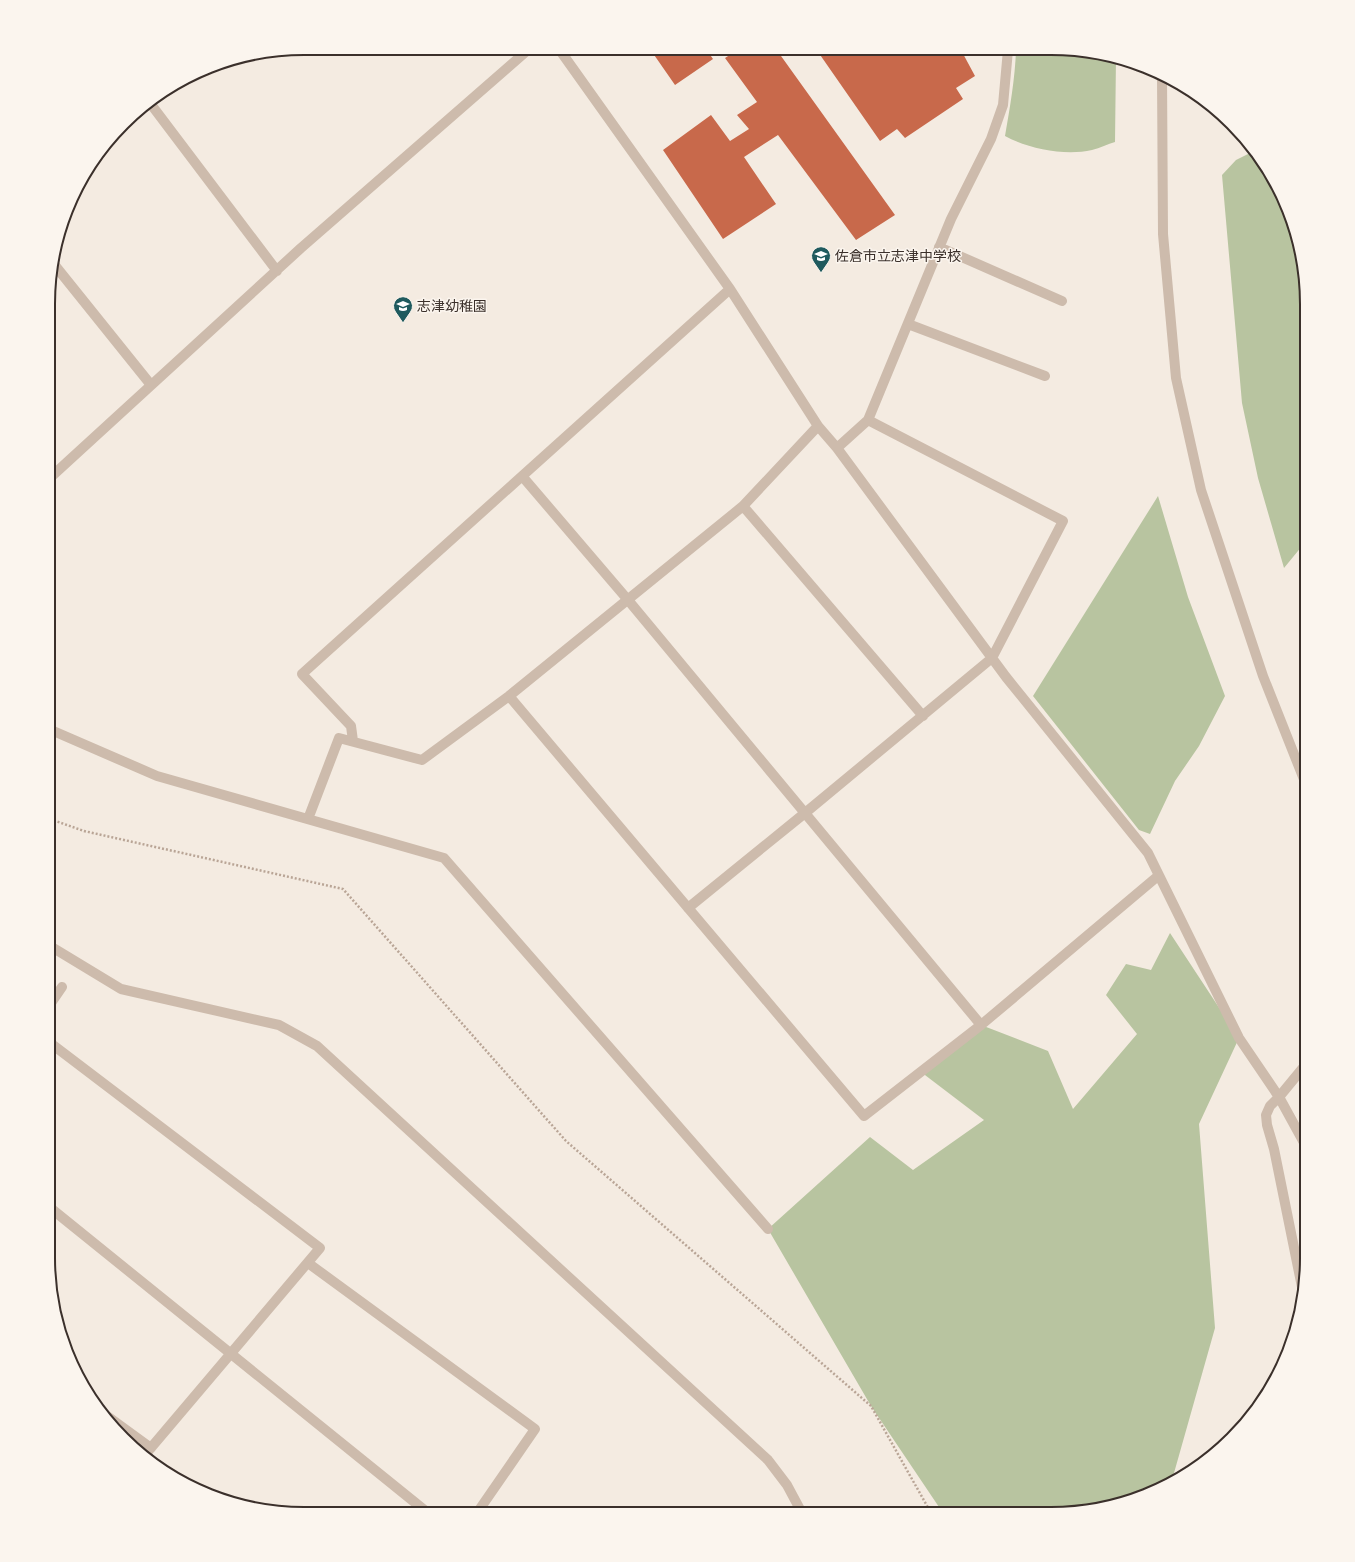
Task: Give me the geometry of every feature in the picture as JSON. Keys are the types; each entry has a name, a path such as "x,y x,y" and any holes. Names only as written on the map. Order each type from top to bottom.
{"street":[{"path":"55,473 277,270 522,55"},
{"path":"563,55 730,289 818,426 992,658 1148,853 1239,1038 1279,1097 1300,1137"},
{"path":"836,448 868,420 950,219 991,139 1003,105 1008,55"},
{"path":"1162,81 1163,234 1176,378 1201,490 1263,676 1300,771"},
{"path":"152,106 277,270"},
{"path":"939,247 1062,301"},
{"path":"57,269 151,386"},
{"path":"353,741 351,726 302,674 730,289"},
{"path":"908,324 1045,376"},
{"path":"688,908 805,814 992,658 1063,521 868,420"},
{"path":"308,819 339,738 422,760 509,696 743,506 818,426"},
{"path":"522,476 628,600 981,1025"},
{"path":"743,506 922,716"},
{"path":"509,696 864,1116 981,1025 1158,876"},
{"path":"55,732 157,776 444,858 768,1229"},
{"path":"55,949 121,989 280,1025 317,1046 768,1460 787,1485 798,1507"},
{"path":"55,997 62,987"},
{"path":"55,1047 320,1248 148,1452"},
{"path":"1299,1273 1266,1115 1270,1106 1300,1072"},
{"path":"55,1212 421,1507"},
{"path":"308,1262 534,1429 481,1507"},
{"path":"120,1426 151,1448"}],"path":[{"path":"55,821 84,831 343,889 566,1141 871,1406 927,1507"}],"green space":[{"path":"1016,55 1051,55 1084,57 1116,63 1115,142 1081,152 1059,152 1025,145 1005,136"},
{"path":"1250,153 1267,180 1287,224 1292,240 1298,271 1300,304 1300,549 1284,568 1258,478 1242,403 1222,175 1236,160"},
{"path":"1158,496 1188,597 1225,696 1199,746 1175,781 1150,834 1139,830 1033,696"},
{"path":"1170,933 1239,1038 1199,1124 1215,1328 1174,1473 1172,1476 1131,1494 1115,1499 1084,1505 1051,1507 939,1507 871,1406 768,1229 870,1137 913,1170 984,1120 921,1072 981,1025 1048,1051 1073,1109 1137,1034 1106,995 1126,964 1151,970"}],"building":[{"path":"654,55 710,55 713,59 675,85"},
{"path":"730,55 780,55 895,215 856,240 778,135 744,157 776,204 723,239 663,150 711,115 730,141 749,129 737,115 757,102 725,58"},
{"path":"820,55 964,55 975,76 956,88 963,99 905,138 897,129 880,141"}],"place":[{"name":"佐倉市立志津中学校","path":"821,273"},
{"name":"志津幼稚園","path":"403,323"}]}
